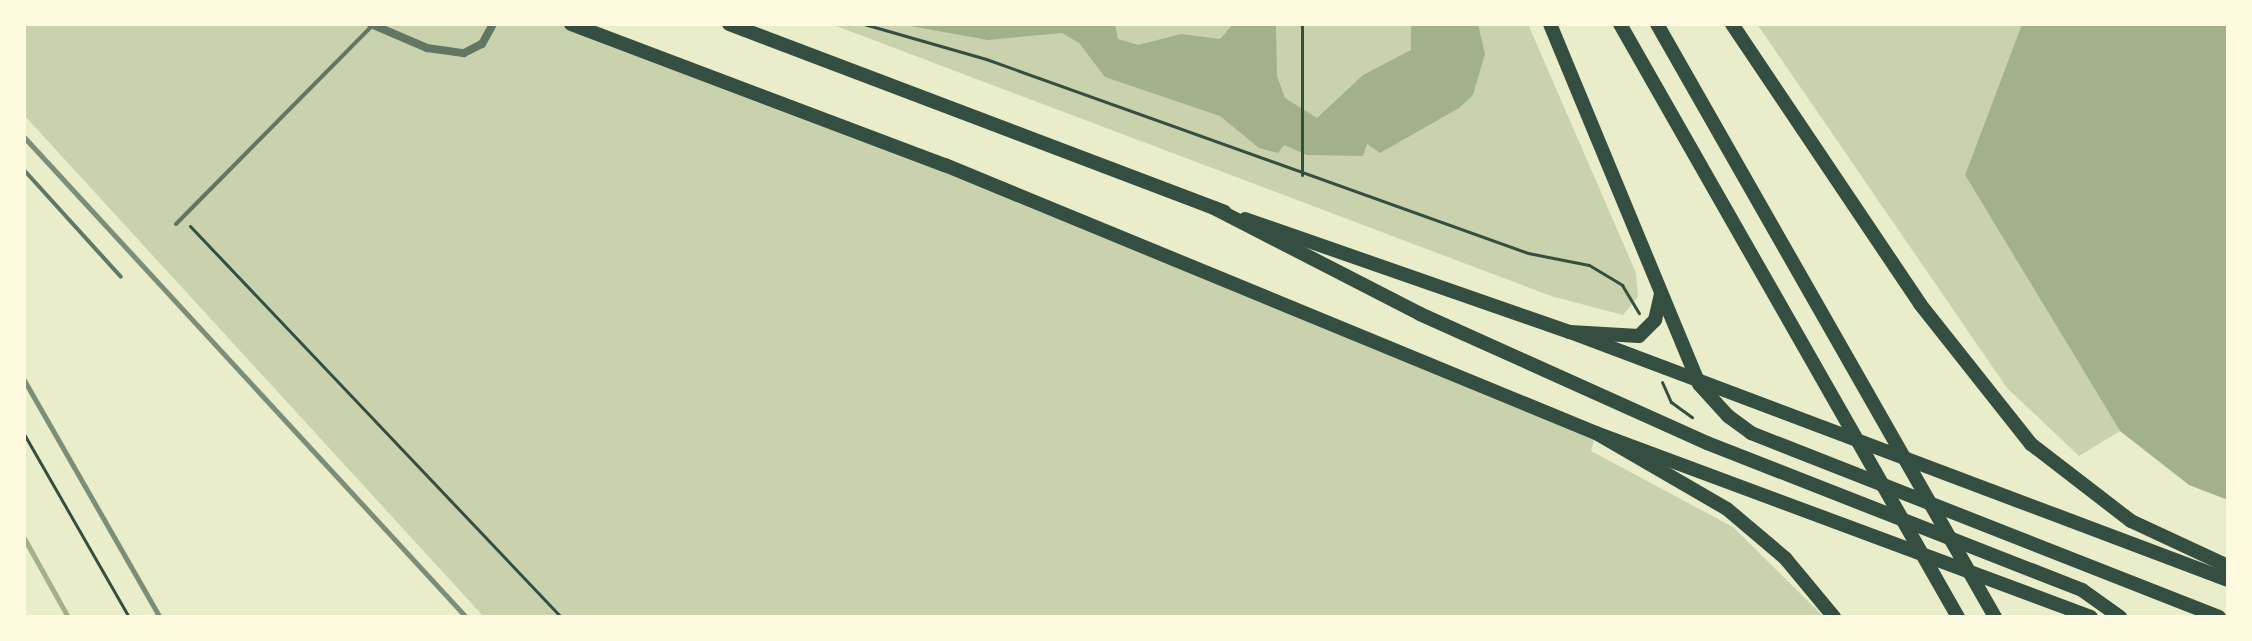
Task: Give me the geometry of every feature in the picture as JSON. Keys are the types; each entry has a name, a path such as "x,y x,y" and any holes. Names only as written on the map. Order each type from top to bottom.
{"highway":[{"path":"571,24 945,165 1596,433 2091,617"},
{"path":"729,24 1214,208 1570,332 1699,384 2228,580"},
{"path":"1550,24 1699,384 1751,433 2219,617"},
{"path":"1620,24 1958,617"},
{"path":"1657,24 1995,617"},
{"path":"1732,24 1920,304 2031,444 2131,521 2228,566"},
{"path":"1214,208 1420,314 1707,443 2082,590 2120,617"},
{"path":"1570,332 1639,336 1655,320 1662,293"},
{"path":"1596,433 1727,509 1785,558 1834,617"}],"street":[{"path":"372,24 427,48 464,53 482,44 493,24"}],"lane":[{"path":"176,224 372,24"},
{"path":"24,170 121,277"}],"path":[{"path":"864,24 986,59 1302,175 1528,253 1589,265 1622,285 1638,311"},
{"path":"1302,24 1306,94 1302,175"},
{"path":"182,218 561,617"},
{"path":"24,434 129,617"}],"shaded area":[{"path":"24,24 571,24 945,165 1596,433 1591,451 1733,527 1824,617 484,617 24,115"},
{"path":"831,24 1528,24 1636,273 1638,297 1623,315 1551,296"},
{"path":"899,24 1115,24 1118,39 1138,45 1181,34 1220,39 1233,24 1276,24 1277,76 1285,98 1317,118 1363,75 1411,50 1411,24 1478,24 1485,54 1473,95 1459,108 1380,153 1367,144 1363,156 1307,155 1284,145 1278,153 1259,148 1220,116 1105,77 1079,43 1062,33 988,40"},
{"path":"1757,24 2022,24 1965,175 2120,431 2079,456 2007,388"},
{"path":"2022,24 2228,24 2228,500 2189,485 2120,431 1965,175"}],"waterway":[{"path":"24,538 68,617"}],"railway":[{"path":"24,137 466,617"},
{"path":"24,380 160,617"}]}
